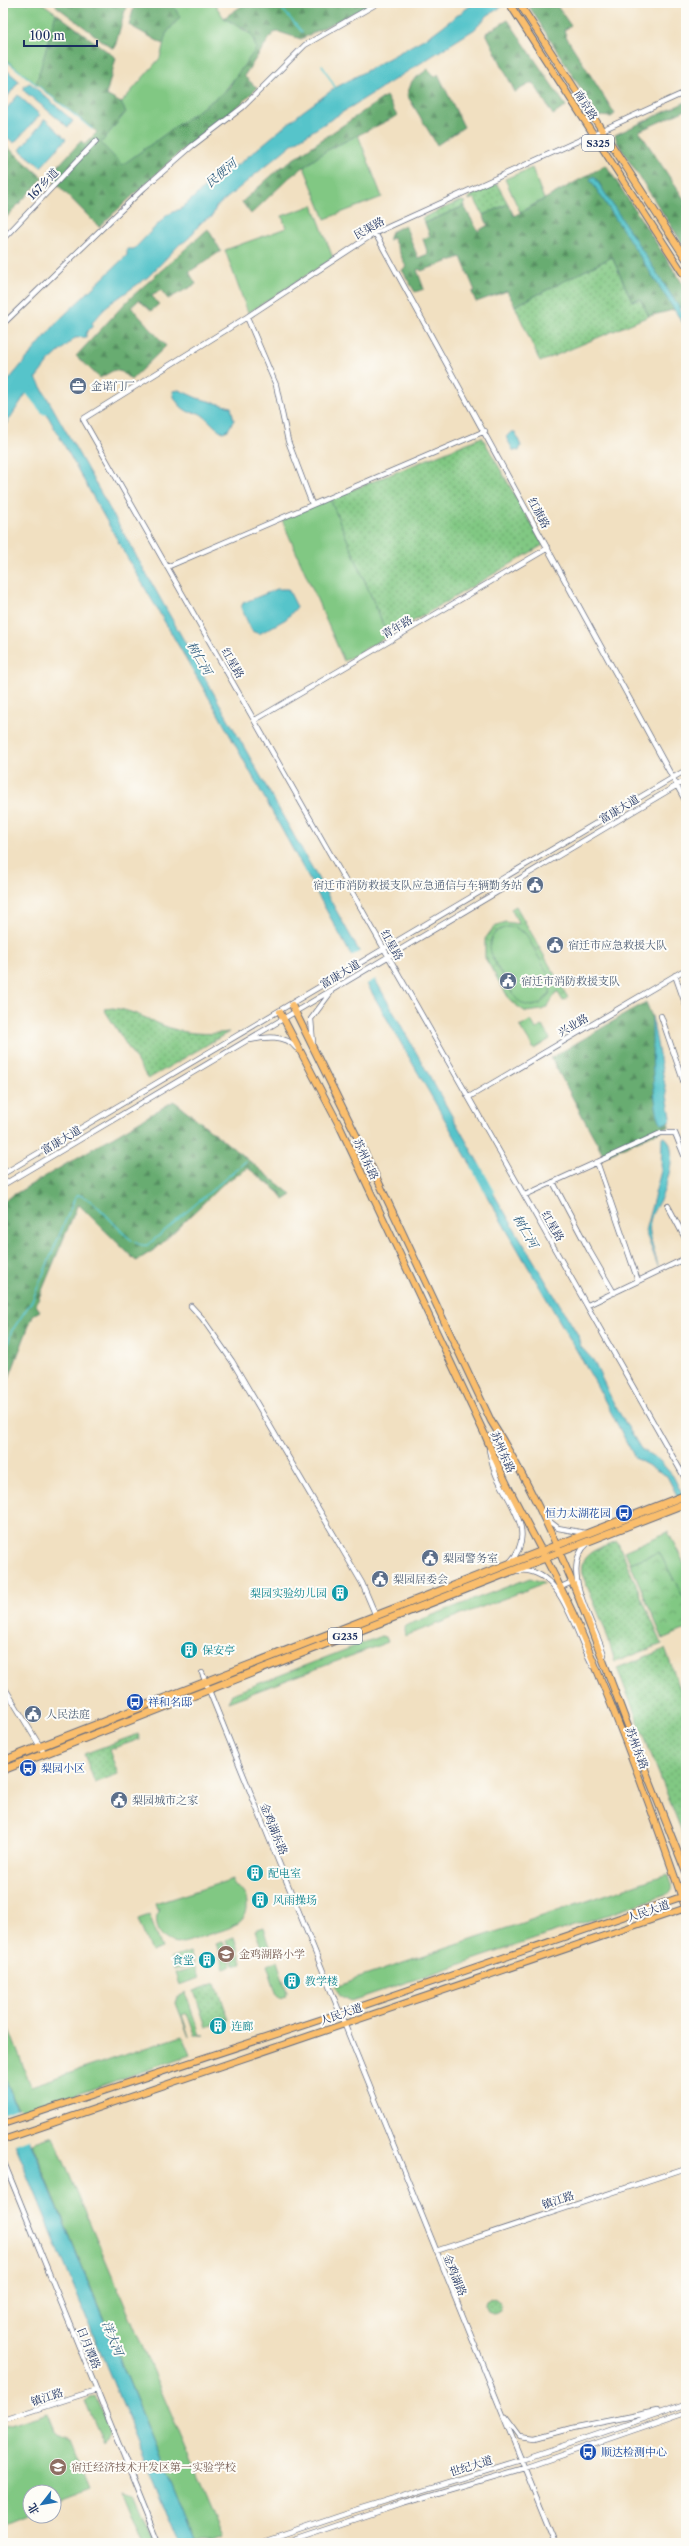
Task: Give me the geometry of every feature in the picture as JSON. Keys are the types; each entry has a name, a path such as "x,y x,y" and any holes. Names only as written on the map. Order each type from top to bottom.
{"highway":[{"name":"G235","path":"3,1770 546,1558 558,1549 686,1495"},
{"name":"G235","path":"590,1536 686,1503"},
{"name":"G235","path":"3,1761 205,1681 507,1565 542,1550 558,1549"}],"main road":[{"name":"南京路","path":"519,3 686,259"},
{"name":"南京路","path":"511,5 686,278"},
{"name":"苏州东路","path":"292,1004 366,1155 491,1421 511,1453 558,1549 589,1619 686,1873"},
{"name":"苏州东路","path":"280,1012 340,1127 485,1435 498,1467 561,1587 598,1675 684,1896 686,1909"},
{"name":"人民大道","path":"3,2124 377,2001 684,1896"},
{"name":"人民大道","path":"3,2140 686,1909"},
{"path":"377,2001 376,2009 381,2012"},
{"path":"304,2025 311,2029 309,2036"}],"street":[{"path":"3,324 144,188 192,146 242,107 306,45 378,3"},
{"name":"民渠路","path":"83,419 247,317 375,233 686,92"},
{"name":"167乡道","path":"3,239 96,141"},
{"name":"红旗路","path":"375,233 485,430 686,802"},
{"path":"247,317 276,385 288,441 312,504"},
{"name":"红星路","path":"83,419 588,1305 686,1480"},
{"path":"167,567 485,430"},
{"name":"青年路","path":"255,720 548,548"},
{"name":"富康大道","path":"3,1174 238,1037 686,770"},
{"name":"富康大道","path":"3,1185 686,780"},
{"name":"兴业路","path":"469,1097 686,969"},
{"path":"675,976 686,1006"},
{"path":"316,1055 311,1034 311,1020 323,1001 336,987"},
{"path":"661,1016 686,1089"},
{"path":"238,1037 243,1042 267,1037 281,1039 293,1044 305,1060"},
{"path":"525,1195 661,1133 675,1133 686,1160"},
{"path":"31,1158 36,1165"},
{"path":"597,1162 638,1281"},
{"path":"553,1182 589,1250 614,1293"},
{"path":"668,1206 686,1240"},
{"path":"588,1305 686,1258"},
{"path":"191,1306 202,1318 232,1361 362,1583 376,1616"},
{"path":"485,1435 497,1476 520,1520 523,1531 520,1548 507,1565"},
{"path":"541,1514 558,1528 590,1536 580,1554 575,1579 596,1632 608,1672"},
{"path":"510,1572 530,1572 554,1584 563,1601 582,1646 598,1675"},
{"path":"561,1587 572,1582"},
{"name":"金鸡湖东路","path":"202,1673 338,2014"},
{"path":"3,1685 44,1753"},
{"name":"金鸡湖路","path":"338,2014 555,2543"},
{"name":"日月潭路","path":"3,2160 159,2543"},
{"name":"镇江路","path":"436,2250 686,2168"},
{"name":"镇江路","path":"3,2420 96,2390"},
{"path":"499,2405 515,2432 520,2436 535,2438 572,2428 627,2419 686,2404"},
{"name":"世纪大道","path":"260,2543 352,2512 521,2460 686,2404"},
{"name":"世纪大道","path":"285,2543 401,2504 524,2468 686,2412"}],"green space":[{"path":"3,3 42,3 56,13 36,84 3,57"},
{"path":"56,3 127,3 115,47 112,48 56,6"},
{"path":"135,3 172,3 180,17 166,34 166,41 163,44 129,25"},
{"path":"172,3 214,3 224,18 252,35 256,49 224,92 122,165 101,143 126,112 121,103 160,58 166,34 180,17"},
{"path":"246,3 292,3 297,9 306,3 365,3 367,6 301,39 279,32 273,33 244,76 257,88 242,103 182,150 99,227 49,176 81,141 85,144 97,132 36,84 56,13 116,58 106,95 121,103 126,112 120,118 122,165 224,92 230,86 255,41 248,31 224,18"},
{"path":"527,3 555,3 571,26 564,30 567,38 615,114 611,117 598,116"},
{"path":"508,20 566,106 553,115 533,82 515,92 486,33"},
{"path":"428,69 436,77 438,74 464,127 437,145 407,95 412,81"},
{"path":"386,96 397,116 326,151 290,177 251,214 242,202 280,168"},
{"path":"686,102 686,110 639,131 686,202 686,249 617,142 615,135"},
{"path":"358,135 382,197 325,219 304,167 326,151"},
{"path":"3,143 43,178 3,221"},
{"path":"606,165 686,289 686,308 649,316 640,299 632,301 612,257 515,306 507,291 476,302 472,292 475,291 461,257 421,271 420,269 417,270 424,289 415,292 402,270 406,267 393,238 388,240 391,232 405,225 418,258 428,254 423,239 430,236 425,223 464,206 478,231 488,225 483,215 508,204 514,216"},
{"path":"532,168 544,199 520,212 505,179"},
{"path":"497,184 508,204 483,215 474,198 469,200 469,197"},
{"path":"460,201 466,202 463,204 464,206 425,223 422,218"},
{"path":"313,205 333,258 248,313 225,250 286,228 282,216"},
{"path":"208,229 221,251 189,272 196,284 168,299 161,290 151,295 159,304 151,311 139,300 131,307 166,346 131,380 122,372 114,370 100,378 76,356 129,299"},
{"path":"612,257 632,301 640,299 649,316 540,362 515,306"},
{"path":"482,437 543,545 388,636 330,499"},
{"path":"330,499 388,636 344,661 282,520"},
{"path":"516,906 568,998 563,1001 557,991 548,1006 542,1010 526,1012 511,1002 485,958 485,939 493,928 505,922 519,924 511,909","holes":["523,931 551,980 550,993 534,1006 526,1004 514,995 508,988 492,957"]},
{"path":"507,927 514,927 526,934 551,980 550,993 540,1004 528,1006 519,1001 510,990 493,958 490,943 492,937 498,931"},
{"path":"646,1002 652,1017 669,1127 604,1156 551,1058"},
{"path":"113,1008 132,1012 170,1028 186,1032 229,1032 148,1079 104,1009"},
{"path":"531,1020 536,1029 543,1026 550,1039 534,1049 520,1027"},
{"path":"174,1101 292,1195 284,1200 280,1193 248,1168 223,1184 157,1248 136,1261 78,1204 36,1305 40,1311 33,1315 3,1394 3,1201"},
{"path":"668,1532 686,1567 686,1602 659,1552 630,1563 624,1551"},
{"path":"617,1541 662,1644 615,1662 605,1629 582,1574 582,1567 587,1556 592,1552"},
{"path":"659,1552 686,1602 686,1629 663,1639 630,1563"},
{"path":"530,1578 545,1583 405,1636 404,1629 407,1625"},
{"path":"381,1636 386,1637 388,1642 228,1702 232,1694"},
{"path":"665,1649 681,1691 686,1689 686,1842 617,1668"},
{"path":"138,1734 140,1739 109,1750 118,1774 95,1783 84,1754"},
{"path":"667,1874 671,1883 671,1890 666,1895 351,2001 340,1995 335,1986"},
{"path":"233,1879 233,1885 239,1888 247,1901 244,1918 239,1923 184,1943 172,1942 162,1936 156,1920 159,1909 157,1910 155,1904"},
{"path":"149,1915 162,1948 151,1952 138,1919"},
{"path":"264,1927 272,1953 264,1955 255,1930"},
{"path":"234,1937 242,1963 234,1965 226,1940"},
{"path":"223,1941 232,1966 224,1969 216,1943"},
{"path":"190,1952 194,1963 174,1970 170,1959"},
{"path":"277,1961 287,1992 286,1996 281,1998 277,1995 267,1965"},
{"path":"195,1967 199,1978 179,1985 175,1973"},
{"path":"216,1983 229,2020 206,2027 194,1991"},
{"path":"185,1992 200,2035 195,2035 187,2013 182,2015 189,2037 176,2003 178,1996"},
{"path":"3,2014 31,2086 182,2036 190,2055 20,2114 3,2074"},
{"path":"53,2136 224,2539 213,2543 195,2543 32,2143"},
{"path":"493,2298 500,2303 501,2306 496,2313 493,2314 486,2309 485,2306 490,2299"},
{"path":"95,2396 110,2432 104,2444 85,2401"},
{"path":"48,2413 56,2433 69,2438 90,2489 62,2500 62,2484 22,2484 22,2516 3,2524 3,2427"},
{"path":"122,2490 134,2493 154,2543 144,2543"}],"water":[{"path":"474,3 508,3 488,15 475,29 292,144 216,207 212,217 203,221 189,238 180,244 148,277 108,305 92,323 93,326 86,333 86,337 75,338 49,361 36,378 483,1171 484,1176 479,1179 367,984 216,710 124,552 31,386 3,429 3,389 7,382 59,320 127,255 127,249 134,249 167,215 182,208 215,178 239,164 302,112 335,88 431,35"},
{"path":"3,67 19,81 3,103"},
{"path":"30,83 73,121 68,127 24,91 24,86"},
{"path":"18,95 40,115 14,143 3,134 3,113"},
{"path":"45,119 66,139 41,167 20,150"},
{"path":"594,176 686,318 686,328 590,179"},
{"path":"179,390 197,398 231,407 234,420 228,430 223,432 199,413 189,412 184,409 178,404 173,394 173,391"},
{"path":"511,432 515,432 521,446 519,451 513,450 506,437"},
{"path":"277,589 288,589 297,607 286,619 259,634 252,631 241,608 243,603"},
{"path":"652,1017 671,1117 670,1121 663,1124 659,1118 654,1092"},
{"path":"662,1137 665,1137 669,1142 671,1157 669,1175 650,1223 650,1235 658,1266 645,1231 661,1171"},
{"path":"486,1181 578,1335 580,1346 593,1360 614,1404 641,1449 659,1460 673,1476 686,1502 686,1513 667,1476 635,1458 595,1382 488,1198 481,1184"},
{"path":"3,2074 195,2543 179,2543 18,2151 3,2112"}],"pier":[{"path":"362,950 377,978 365,985 350,957"},
{"path":"19,2108 31,2138 13,2145 3,2114"}],"waterway":[{"path":"277,3 302,32"},
{"path":"3,58 92,129"},
{"path":"322,65 336,89"},
{"name":"树仁河","path":"21,380 45,410"},
{"path":"3,1366 11,1332 32,1301 75,1198 78,1195 96,1205 131,1240 140,1244 148,1245 246,1161"},
{"name":"树仁河","path":"476,1167 490,1192"}],"place":[{"name":"金诺门厂","path":"78,386"},
{"name":"宿迁市消防救援支队应急通信与车辆勤务站","path":"535,885"},
{"name":"宿迁市应急救援大队","path":"555,945"},
{"name":"宿迁市消防救援支队","path":"508,981"},
{"name":"恒力太湖花园","path":"624,1513"},
{"name":"梨园警务室","path":"430,1558"},
{"name":"梨园居委会","path":"380,1579"},
{"name":"梨园实验幼儿园","path":"340,1593"},
{"name":"保安亭","path":"189,1650"},
{"name":"祥和名邸","path":"135,1702"},
{"name":"人民法庭","path":"33,1714"},
{"name":"梨园小区","path":"28,1768"},
{"name":"梨园城市之家","path":"119,1800"},
{"name":"配电室","path":"255,1873"},
{"name":"风雨操场","path":"260,1900"},
{"name":"金鸡湖路小学","path":"226,1954"},
{"name":"食堂","path":"207,1960"},
{"name":"教学楼","path":"292,1981"},
{"name":"连廊","path":"218,2026"},
{"name":"顺达检测中心","path":"588,2452"},
{"name":"宿迁经济技术开发区第一实验学校","path":"58,2467"}],"water label":[{"name":"民便河","path":"221,173"},
{"name":"洋大河","path":"113,2338"}]}
